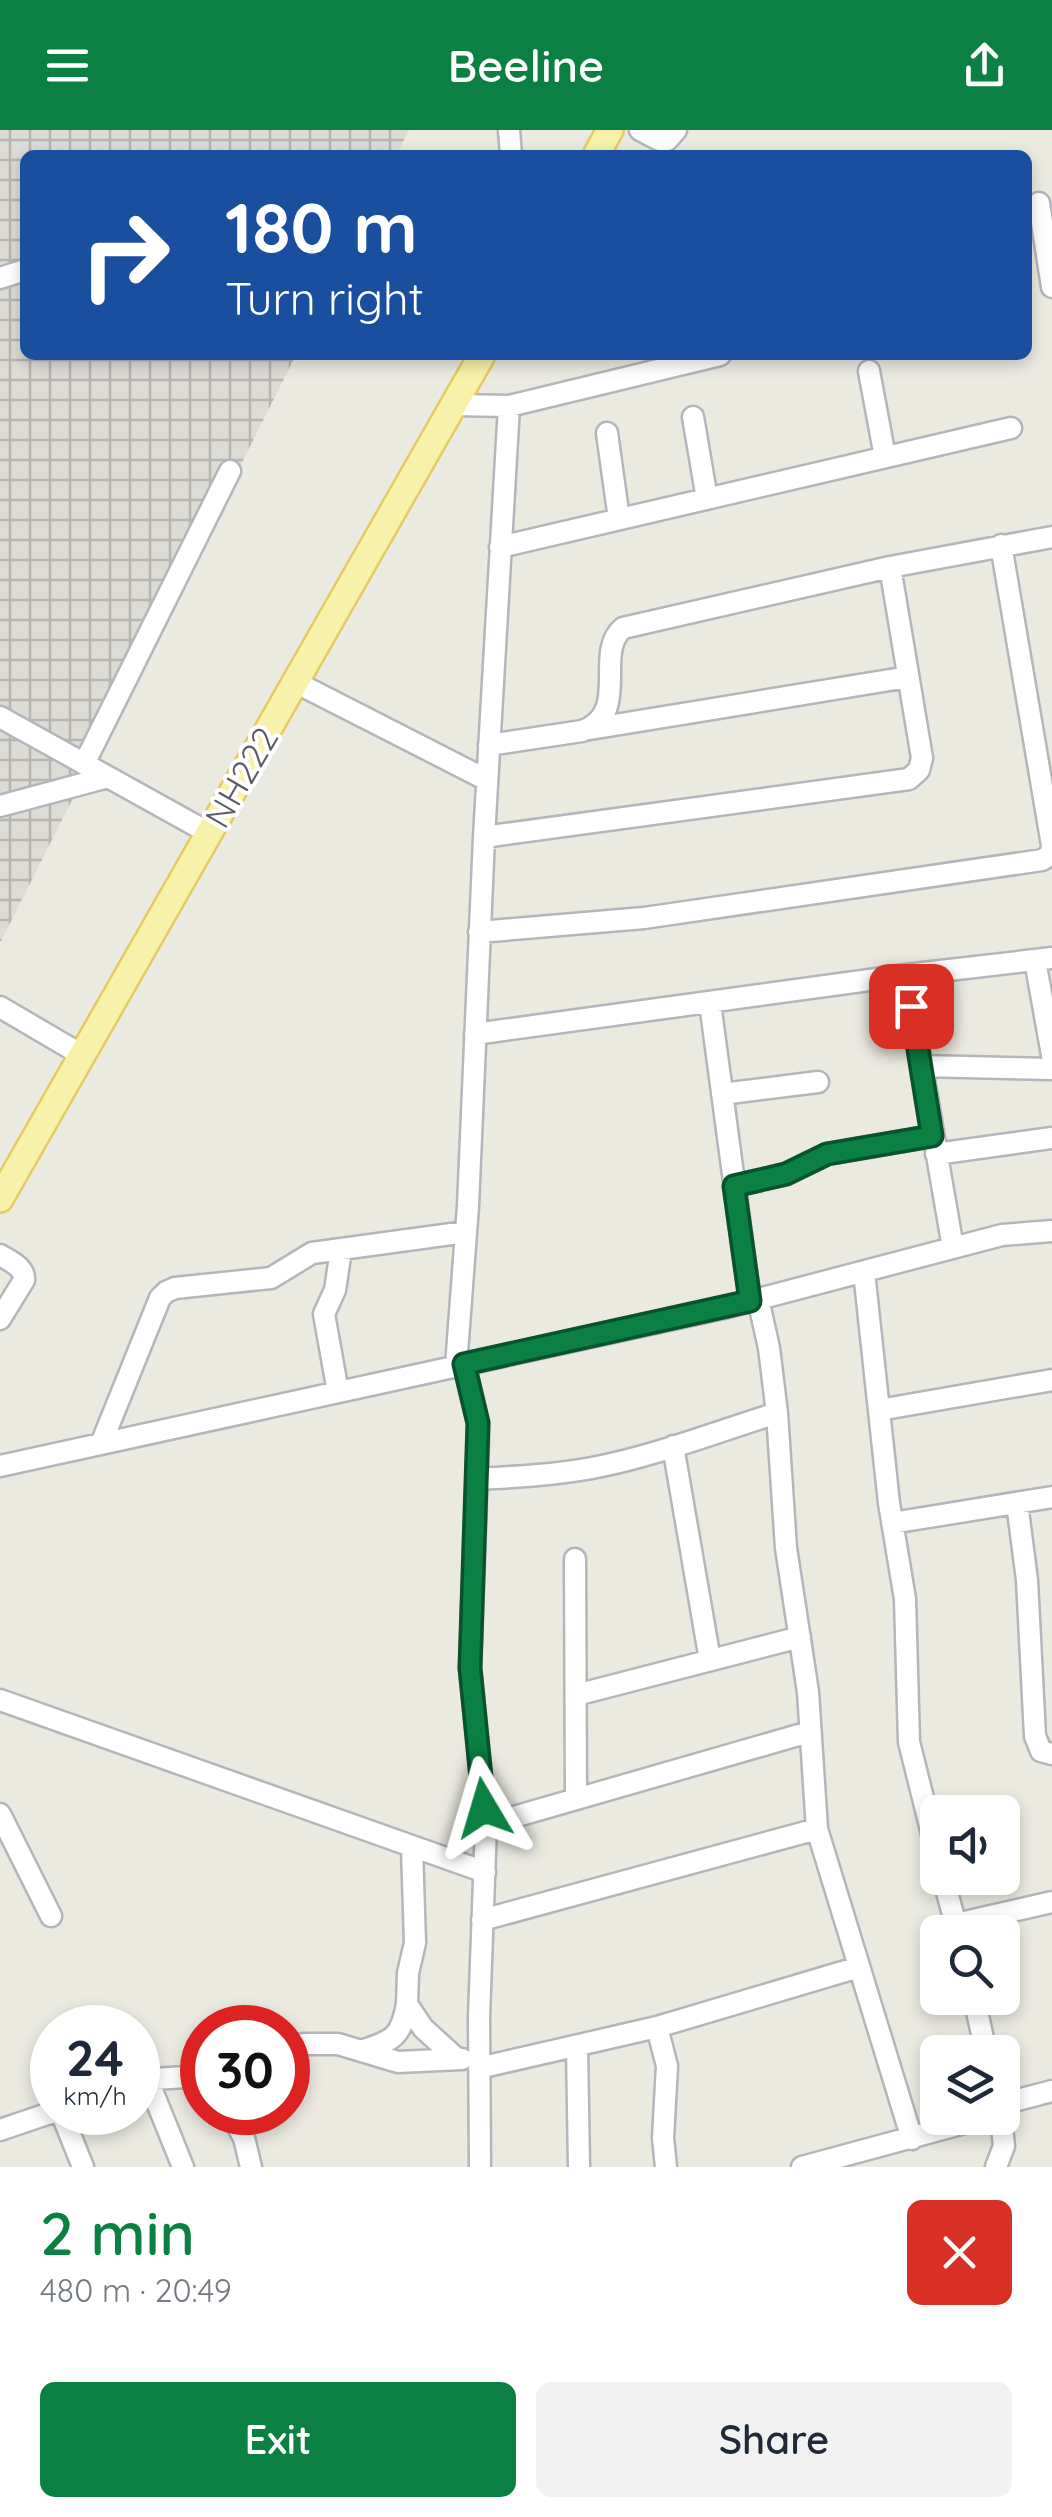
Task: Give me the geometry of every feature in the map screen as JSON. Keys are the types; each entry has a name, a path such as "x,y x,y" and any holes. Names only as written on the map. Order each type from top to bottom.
{"main road":[{"name":"NH222","path":"0,1199 479,360"}],"street":[{"path":"640,130 660,140 667,140 676,130"},
{"path":"1039,203 1042,257 1052,287"},
{"path":"454,404 510,406 699,360"},
{"path":"869,371 885,458"},
{"path":"480,2167 486,1825 470,1668 478,1423 460,1365 484,837 510,406"},
{"path":"693,416 706,499"},
{"path":"500,547 1011,428"},
{"path":"607,433 619,520"},
{"path":"84,764 230,470"},
{"path":"588,729 600,719 609,701 613,643 623,628 890,568 1052,537"},
{"path":"480,932 644,918 1042,860 1051,851 1044,753 1001,545"},
{"path":"484,837 909,779 919,770 922,758 890,568"},
{"path":"489,745 908,677"},
{"path":"296,682 487,780"},
{"path":"0,718 209,833"},
{"path":"0,806 108,777"},
{"path":"475,1034 1043,959 1052,1055"},
{"path":"906,975 953,1248"},
{"path":"710,1003 734,1186 754,1300 769,1348 786,1548 808,1692 817,1829 912,2138"},
{"path":"0,1007 82,1055"},
{"path":"921,1066 1052,1069"},
{"path":"722,1094 818,1082"},
{"path":"734,1186 786,1174 827,1154 1052,1138"},
{"path":"0,1466 754,1300 1002,1235 1052,1230"},
{"path":"101,1444 160,1298 166,1292 271,1278 312,1253 466,1232"},
{"path":"338,1392 324,1314 335,1290 341,1250"},
{"path":"0,1255 21,1269 24,1280 0,1319"},
{"path":"864,1272 904,1598 909,1742 922,1795"},
{"path":"879,1410 1052,1380"},
{"path":"476,1480 596,1467 777,1413"},
{"path":"673,1446 710,1660"},
{"path":"892,1524 1052,1497"},
{"path":"1017,1503 1026,1580 1035,1736 1041,1751 1052,1754"},
{"path":"575,1559 576,1799"},
{"path":"576,1695 800,1636"},
{"path":"0,1700 484,1872"},
{"path":"486,1825 809,1732"},
{"path":"0,1814 52,1916"},
{"path":"482,1920 817,1829"},
{"path":"361,2051 394,2038 404,2022 408,1973 416,1943 412,1848"},
{"path":"1004,1915 1052,1902"},
{"path":"310,2044 338,2044 398,2062 479,2063 578,2047 658,2027 859,1966"},
{"path":"407,2004 423,2028 458,2060"},
{"path":"658,2027 667,2066 663,2138 666,2167"},
{"path":"578,2047 579,2167"},
{"path":"1020,2099 1052,2091"},
{"path":"160,2117 184,2167"},
{"path":"0,2130 30,2120"},
{"path":"70,2135 83,2167"},
{"path":"242,2135 251,2167"},
{"path":"802,2167 923,2135"},
{"path":"996,2167 1004,2146 1002,2135"}],"shaded area":[{"path":"0,130 409,130 399,150 20,150 20,360 293,360 0,943"}],"route":[{"path":"484,1808 470,1668 478,1423 464,1364 750,1301 734,1186 786,1174 827,1154 932,1136 911,1006"}]}
